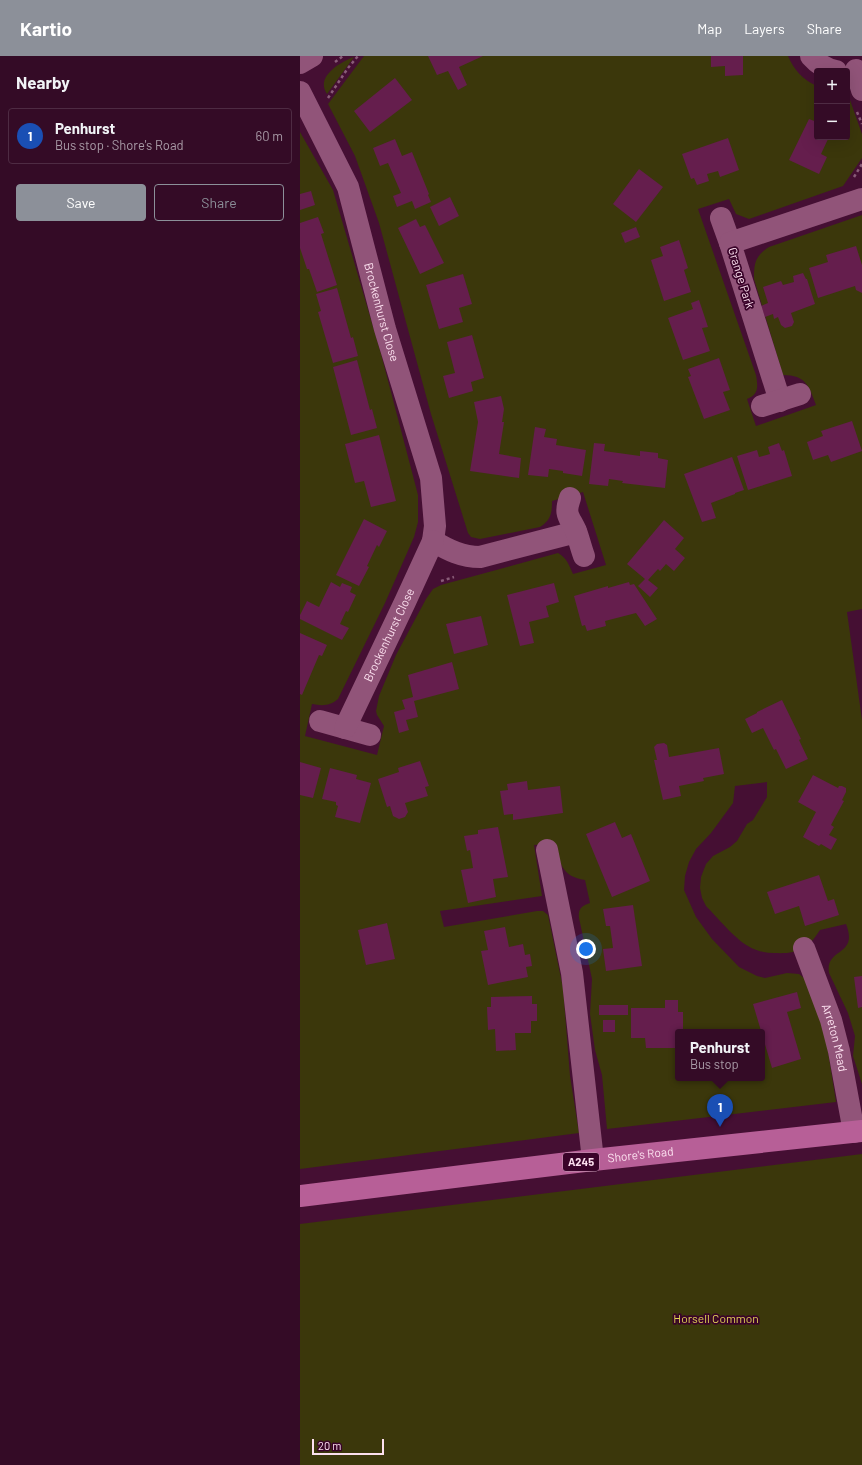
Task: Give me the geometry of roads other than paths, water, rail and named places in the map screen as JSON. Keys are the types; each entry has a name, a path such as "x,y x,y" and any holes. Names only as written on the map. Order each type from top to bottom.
{"main road":[{"name":"Shore's Road","path":"300,1196 592,1160 858,1131"}],"street":[{"path":"300,63 312,56"},
{"path":"810,56 818,64 826,68"},
{"path":"850,70 862,90"},
{"name":"Brockenhurst Close","path":"300,92 348,187 386,329 431,478 435,526 433,541 345,728"},
{"name":"Grange Park","path":"781,400 730,243 862,199"},
{"path":"721,218 730,243"},
{"path":"570,498 566,508 584,556"},
{"path":"433,541 448,550 471,557 480,557 576,532"},
{"path":"320,721 370,735"},
{"path":"547,850 572,973 592,1160"},
{"name":"Arreton Mead","path":"804,948 831,1020 858,1131"}],"place":[{"name":"Penhurst","path":"720,1127"}],"park label":[{"name":"Horsell Common","path":"716,1319"}]}
